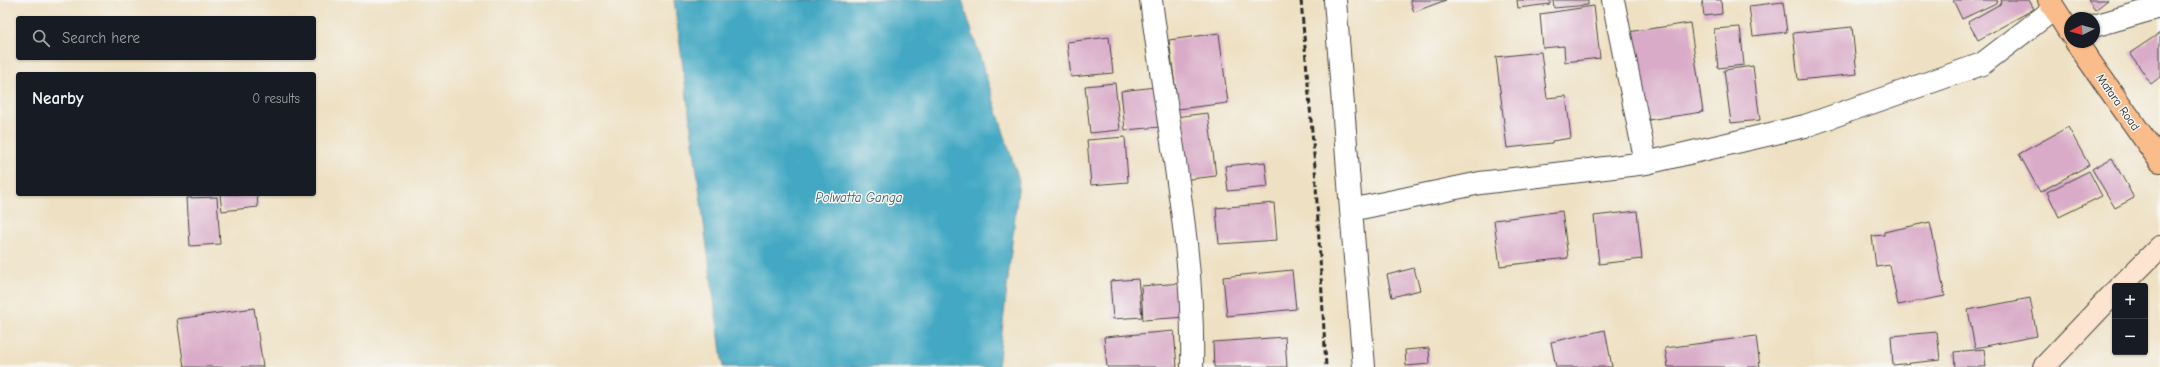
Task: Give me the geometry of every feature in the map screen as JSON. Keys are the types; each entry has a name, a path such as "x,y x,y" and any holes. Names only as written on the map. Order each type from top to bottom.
{"highway":[{"path":"2052,4 2064,23"},
{"name":"Matara Road","path":"2080,48 2160,162"}],"main road":[{"path":"2124,283 2160,247"},
{"path":"2044,367 2112,295"}],"street":[{"path":"1151,0 1182,215 1193,320 1192,367"},
{"path":"1335,0 1364,367"},
{"path":"1613,0 1646,163"},
{"path":"1351,210 1480,183 1646,163 1805,126 1982,64 2052,4"},
{"path":"2100,24 2160,7"}],"water":[{"name":"Polwatta Ganga","path":"674,0 962,0 1019,181 998,367 723,367"}],"building":[{"path":"1410,0 1446,0 1414,12"},
{"path":"1517,0 1550,0 1550,4 1518,8"},
{"path":"1553,0 1588,0 1588,5 1554,8"},
{"path":"1702,0 1721,0 1722,14 1704,16"},
{"path":"1953,0 1997,0 1998,2 1962,19"},
{"path":"2001,0 2029,0 2034,9 1978,40 1968,22 2002,3"},
{"path":"2088,0 2108,0 2095,10"},
{"path":"1783,2 1787,32 1753,36 1749,6"},
{"path":"1594,6 1600,58 1565,62 1564,46 1543,48 1540,14"},
{"path":"1690,23 1703,112 1641,121 1628,32"},
{"path":"1740,27 1744,65 1718,68 1714,29"},
{"path":"1852,27 1857,74 1798,80 1793,33"},
{"path":"1219,33 1228,103 1178,109 1169,40"},
{"path":"2160,33 2160,77 2151,84 2130,53"},
{"path":"1109,37 1113,73 1071,77 1067,42"},
{"path":"1541,52 1547,98 1566,96 1571,138 1552,141 1552,143 1507,148 1496,57"},
{"path":"1753,66 1760,120 1731,123 1724,70"},
{"path":"1115,83 1120,130 1090,133 1085,86"},
{"path":"1156,87 1160,127 1125,130 1121,91"},
{"path":"1208,113 1216,176 1182,180 1174,117"},
{"path":"2068,127 2089,165 2040,192 2019,154"},
{"path":"1125,137 1128,182 1091,185 1087,140"},
{"path":"2112,158 2134,198 2115,208 2092,169"},
{"path":"1265,162 1268,187 1228,191 1225,166"},
{"path":"2089,171 2102,196 2059,217 2047,192"},
{"path":"220,196 257,196 258,207 222,211"},
{"path":"217,197 220,244 190,246 187,198"},
{"path":"1274,203 1277,240 1219,244 1216,208"},
{"path":"1562,211 1568,258 1500,266 1494,220"},
{"path":"1637,211 1642,259 1599,264 1594,216"},
{"path":"1930,222 1945,296 1898,305 1890,265 1876,267 1872,236 1884,235 1884,232"},
{"path":"1414,268 1420,290 1392,297 1387,275"},
{"path":"1292,270 1296,309 1227,316 1223,277"},
{"path":"1138,279 1142,317 1113,319 1110,281"},
{"path":"1183,283 1186,317 1143,320 1141,286"},
{"path":"2030,298 2037,336 1975,348 1968,310"},
{"path":"254,308 263,367 184,367 177,319"},
{"path":"1605,330 1612,367 1556,367 1551,342"},
{"path":"1174,331 1177,367 1107,367 1104,337"},
{"path":"1937,332 1940,360 1893,365 1891,336"},
{"path":"1756,336 1760,367 1668,367 1665,348"},
{"path":"1285,337 1287,367 1214,367 1213,342"},
{"path":"1429,348 1430,364 1406,366 1405,350"},
{"path":"1984,349 1986,367 1955,367 1954,352"}],"railway":[{"path":"1301,0 1315,167 1326,367"}]}
